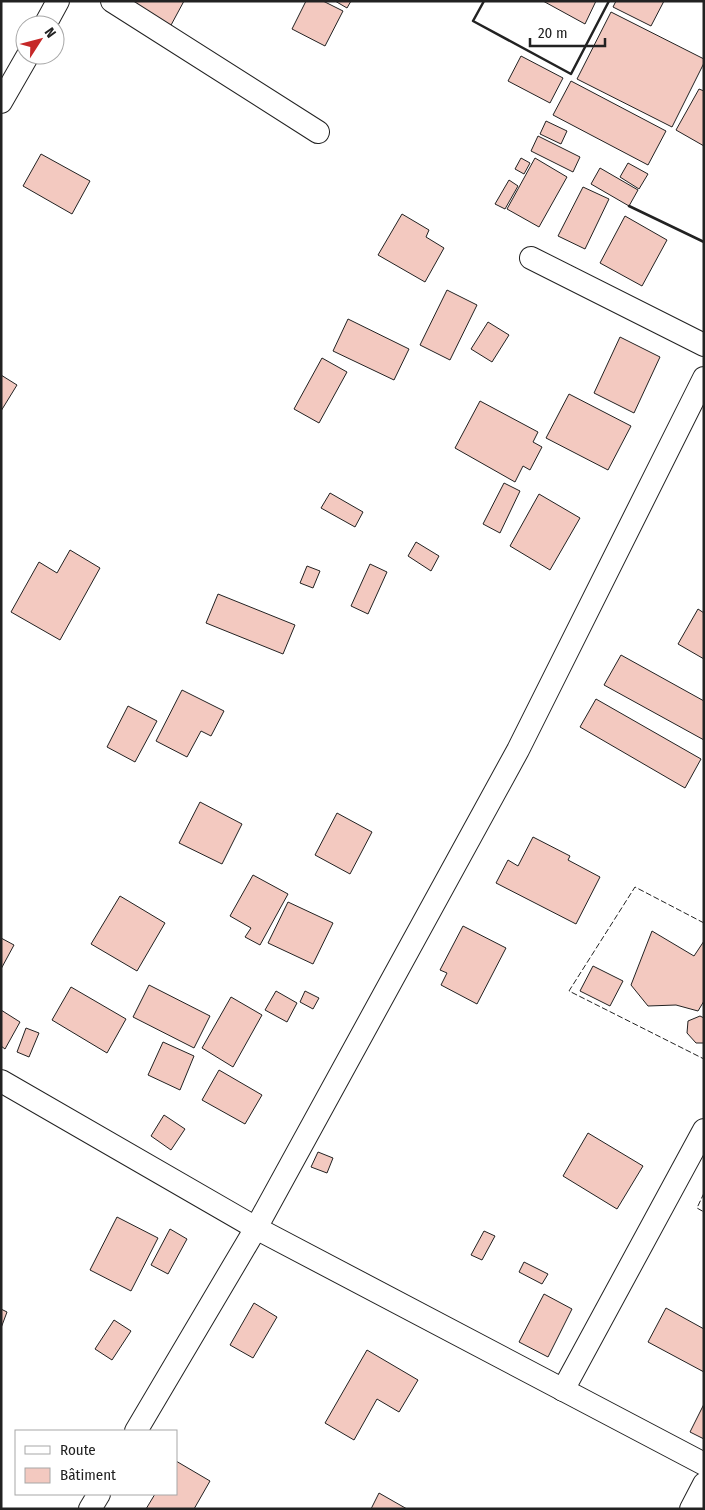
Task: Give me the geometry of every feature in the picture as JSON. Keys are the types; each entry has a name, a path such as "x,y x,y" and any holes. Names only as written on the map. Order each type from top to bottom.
{"street":[{"path":"50,15 58,1"},
{"path":"112,1 318,132"},
{"path":"1,102 22,65"},
{"path":"531,258 704,345"},
{"path":"137,1430 256,1228 518,750 704,378"},
{"path":"1,1081 256,1228 704,1464"},
{"path":"563,1390 704,1130"},
{"path":"691,1509 704,1484"},
{"path":"90,1509 98,1495"}],"building":[{"path":"122,1 184,1 170,27"},
{"path":"306,1 323,1 343,11 325,46 292,29"},
{"path":"335,1 351,1 347,8"},
{"path":"543,1 596,1 585,24"},
{"path":"616,1 664,1 651,26 613,7"},
{"path":"611,12 704,59 704,63 672,127 577,79"},
{"path":"521,56 563,78 550,103 508,81"},
{"path":"571,81 666,131 648,165 553,115"},
{"path":"699,89 704,91 704,146 676,130"},
{"path":"546,121 567,131 561,144 540,134"},
{"path":"538,136 580,157 573,172 531,151"},
{"path":"41,154 90,181 72,214 23,186"},
{"path":"521,158 530,163 524,174 515,169"},
{"path":"535,158 567,177 539,227 507,209"},
{"path":"628,163 648,174 639,189 620,177"},
{"path":"600,168 638,190 629,206 591,184"},
{"path":"509,180 518,186 505,209 495,204"},
{"path":"583,187 609,199 585,249 558,236"},
{"path":"402,214 429,230 426,237 444,248 425,282 378,255"},
{"path":"625,216 667,240 642,286 600,263"},
{"path":"447,290 477,305 450,360 420,345"},
{"path":"348,319 409,349 394,380 333,351"},
{"path":"488,322 509,335 492,362 471,349"},
{"path":"620,337 660,357 634,413 594,393"},
{"path":"322,358 347,372 319,423 294,409"},
{"path":"1,375 17,385 1,411"},
{"path":"569,394 631,426 608,470 546,438"},
{"path":"480,401 538,432 533,442 542,447 530,470 523,466 515,482 455,448"},
{"path":"504,483 520,491 500,533 483,524"},
{"path":"330,493 363,512 355,527 321,508"},
{"path":"539,494 580,518 550,570 510,546"},
{"path":"416,542 439,556 431,571 408,556"},
{"path":"70,550 100,568 60,640 11,612 39,562 57,573"},
{"path":"370,564 387,572 368,614 351,606"},
{"path":"307,566 320,571 313,588 300,583"},
{"path":"218,594 295,625 283,654 206,623"},
{"path":"698,609 704,613 704,659 678,644"},
{"path":"621,655 704,701 704,740 604,685"},
{"path":"182,690 224,711 211,736 201,731 187,757 156,741"},
{"path":"596,699 701,759 685,788 580,727"},
{"path":"128,706 157,721 135,762 107,747"},
{"path":"200,802 242,824 222,864 179,843"},
{"path":"337,813 372,832 350,874 315,855"},
{"path":"533,837 570,856 568,860 600,877 576,924 496,883 508,860 518,866"},
{"path":"253,875 288,894 260,945 245,937 251,928 230,916"},
{"path":"120,896 165,923 137,971 91,944"},
{"path":"288,902 333,923 313,964 268,943"},
{"path":"463,926 506,948 477,1004 441,985 447,973 440,970"},
{"path":"652,931 694,956 704,941 704,1001 698,1011 676,1005 648,1006 631,985"},
{"path":"1,938 14,945 1,969"},
{"path":"593,966 623,981 610,1006 580,991"},
{"path":"149,985 210,1016 194,1048 133,1017"},
{"path":"71,987 126,1019 107,1053 52,1020"},
{"path":"276,991 297,1003 287,1022 265,1010"},
{"path":"305,991 319,998 313,1009 300,1002"},
{"path":"231,997 262,1015 233,1067 202,1048"},
{"path":"1,1010 20,1022 5,1049 1,1046"},
{"path":"700,1016 704,1018 704,1043 696,1043 687,1033 688,1021"},
{"path":"26,1028 39,1033 29,1057 17,1052"},
{"path":"163,1042 194,1056 180,1090 148,1075"},
{"path":"219,1070 262,1095 245,1124 202,1100"},
{"path":"164,1115 185,1129 171,1150 151,1136"},
{"path":"588,1133 643,1166 617,1209 563,1176"},
{"path":"318,1152 333,1158 327,1173 311,1167"},
{"path":"117,1217 158,1238 131,1291 90,1270"},
{"path":"170,1229 187,1239 168,1274 151,1265"},
{"path":"484,1231 495,1236 482,1260 471,1255"},
{"path":"524,1262 548,1274 542,1284 519,1272"},
{"path":"544,1294 572,1309 548,1357 519,1342"},
{"path":"254,1303 277,1317 253,1358 230,1345"},
{"path":"666,1308 704,1329 704,1372 648,1342"},
{"path":"1,1309 7,1312 1,1328"},
{"path":"114,1320 131,1331 112,1360 95,1349"},
{"path":"367,1350 418,1380 399,1412 377,1399 354,1440 325,1423"},
{"path":"704,1404 704,1439 690,1432"},
{"path":"178,1462 210,1481 194,1509 146,1509 154,1495 178,1495"},
{"path":"379,1493 407,1509 371,1509"}],"fence":[{"path":"704,923 635,887 569,991 704,1059"},
{"path":"704,1193 697,1208 704,1212"}],"wall":[{"path":"484,1 473,21 571,74 609,1"},
{"path":"629,206 704,242"}]}
